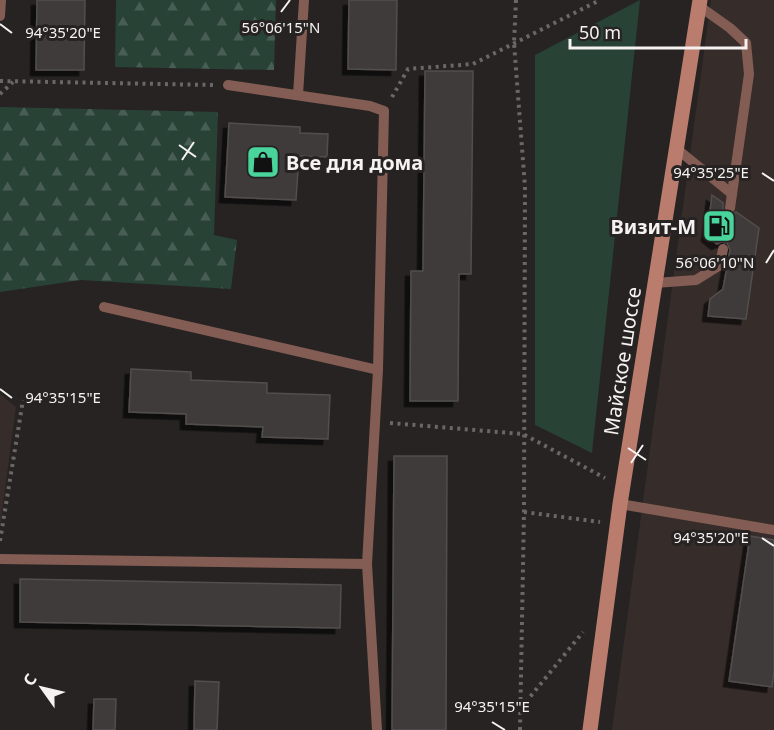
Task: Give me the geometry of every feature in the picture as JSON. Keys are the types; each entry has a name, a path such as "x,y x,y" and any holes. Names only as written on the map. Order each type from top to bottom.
{"street":[{"name":"Майское шоссе","path":"590,730 621,504 700,3"}],"lane":[{"path":"0,16 2,0"},
{"path":"298,95 303,0"},
{"path":"700,3 746,43 749,74 730,208"},
{"path":"228,85 370,106 384,111 378,370 367,564 377,730"},
{"path":"677,148 732,194"},
{"path":"655,283 696,280 720,265 723,249"},
{"path":"104,307 378,370"},
{"path":"621,504 774,530"},
{"path":"0,559 367,564"}],"path":[{"path":"516,0 514,43 525,187 524,512 520,730"},
{"path":"384,111 408,69 472,64 600,0"},
{"path":"0,81 228,85"},
{"path":"0,94 13,82"},
{"path":"0,541 23,400"},
{"path":"374,422 523,434 606,479"},
{"path":"524,512 600,522 599,532"},
{"path":"521,708 585,629"}],"shaded area":[{"path":"711,0 774,0 774,730 612,730"},
{"path":"0,394 16,407 0,527"}],"green space":[{"path":"116,0 276,0 274,70 115,67"},
{"path":"640,0 592,453 535,425 535,55"},
{"path":"0,107 218,112 214,235 237,240 231,289 81,280 0,292"}],"building":[{"path":"37,0 85,0 84,70 36,70"},
{"path":"349,0 397,0 396,70 348,69"},
{"path":"425,71 473,71 471,274 459,274 458,401 410,401 411,271 423,271"},
{"name":"Все для дома","path":"229,123 300,127 300,133 328,134 327,157 299,156 296,200 225,197"},
{"path":"712,195 723,203 723,210 726,214 732,215 736,212 759,228 746,319 708,316 710,299 723,289 730,250 727,243 717,244 707,236"},
{"path":"131,369 191,372 191,380 267,383 267,393 330,395 328,439 262,437 263,427 186,424 186,414 129,412"},
{"path":"394,456 447,456 446,730 392,730"},
{"path":"750,536 774,540 772,687 729,681"},
{"path":"20,579 341,585 340,628 20,622"},
{"path":"195,681 219,682 217,730 194,730"},
{"path":"94,699 116,699 115,730 93,730"}],"place":[{"name":"Все для дома","path":"263,162"},
{"name":"Визит-М","path":"719,226"}]}
